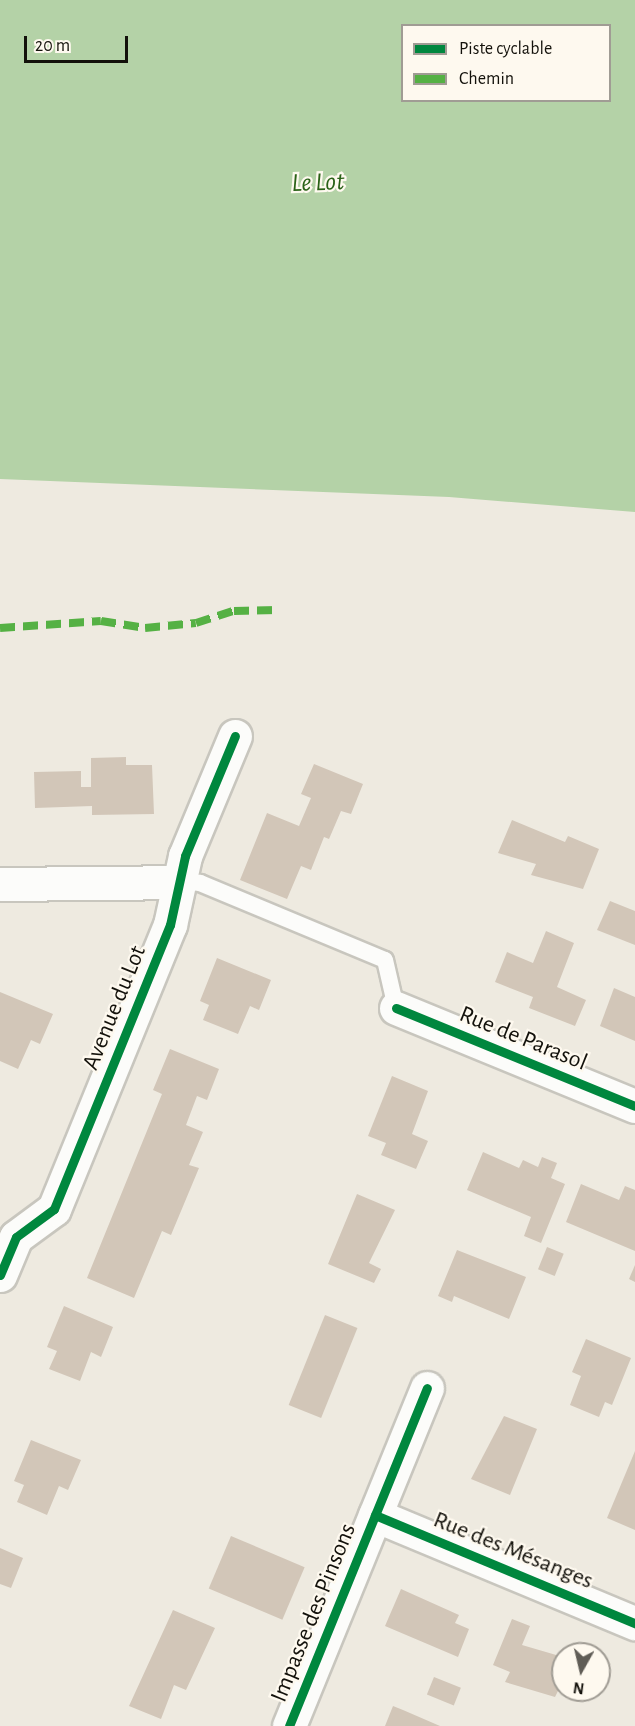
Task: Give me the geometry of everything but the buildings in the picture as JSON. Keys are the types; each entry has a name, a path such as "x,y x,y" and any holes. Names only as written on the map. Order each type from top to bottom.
{"street":[{"name":"Avenue du Lot","path":"0,1275 16,1237 54,1209 170,925 177,882 235,736"},
{"path":"0,884 177,882"},
{"name":"Rue de Parasol","path":"396,1008 635,1106"},
{"name":"Impasse des Pinsons","path":"289,1726 427,1388"},
{"name":"Rue des Mésanges","path":"375,1515 635,1623"}],"lane":[{"path":"177,882 201,883 385,960 396,1008"}],"water":[{"name":"Le Lot","path":"0,0 635,0 635,512 449,497 0,479"}],"marked path":[{"path":"0,628 101,621 145,628 196,623 234,611 278,610"}],"cycle path":[{"path":"0,1275 16,1237 54,1209 170,925 185,856 235,736"},
{"path":"396,1008 635,1106"},
{"path":"289,1726 427,1388"},
{"path":"375,1515 635,1623"}]}
